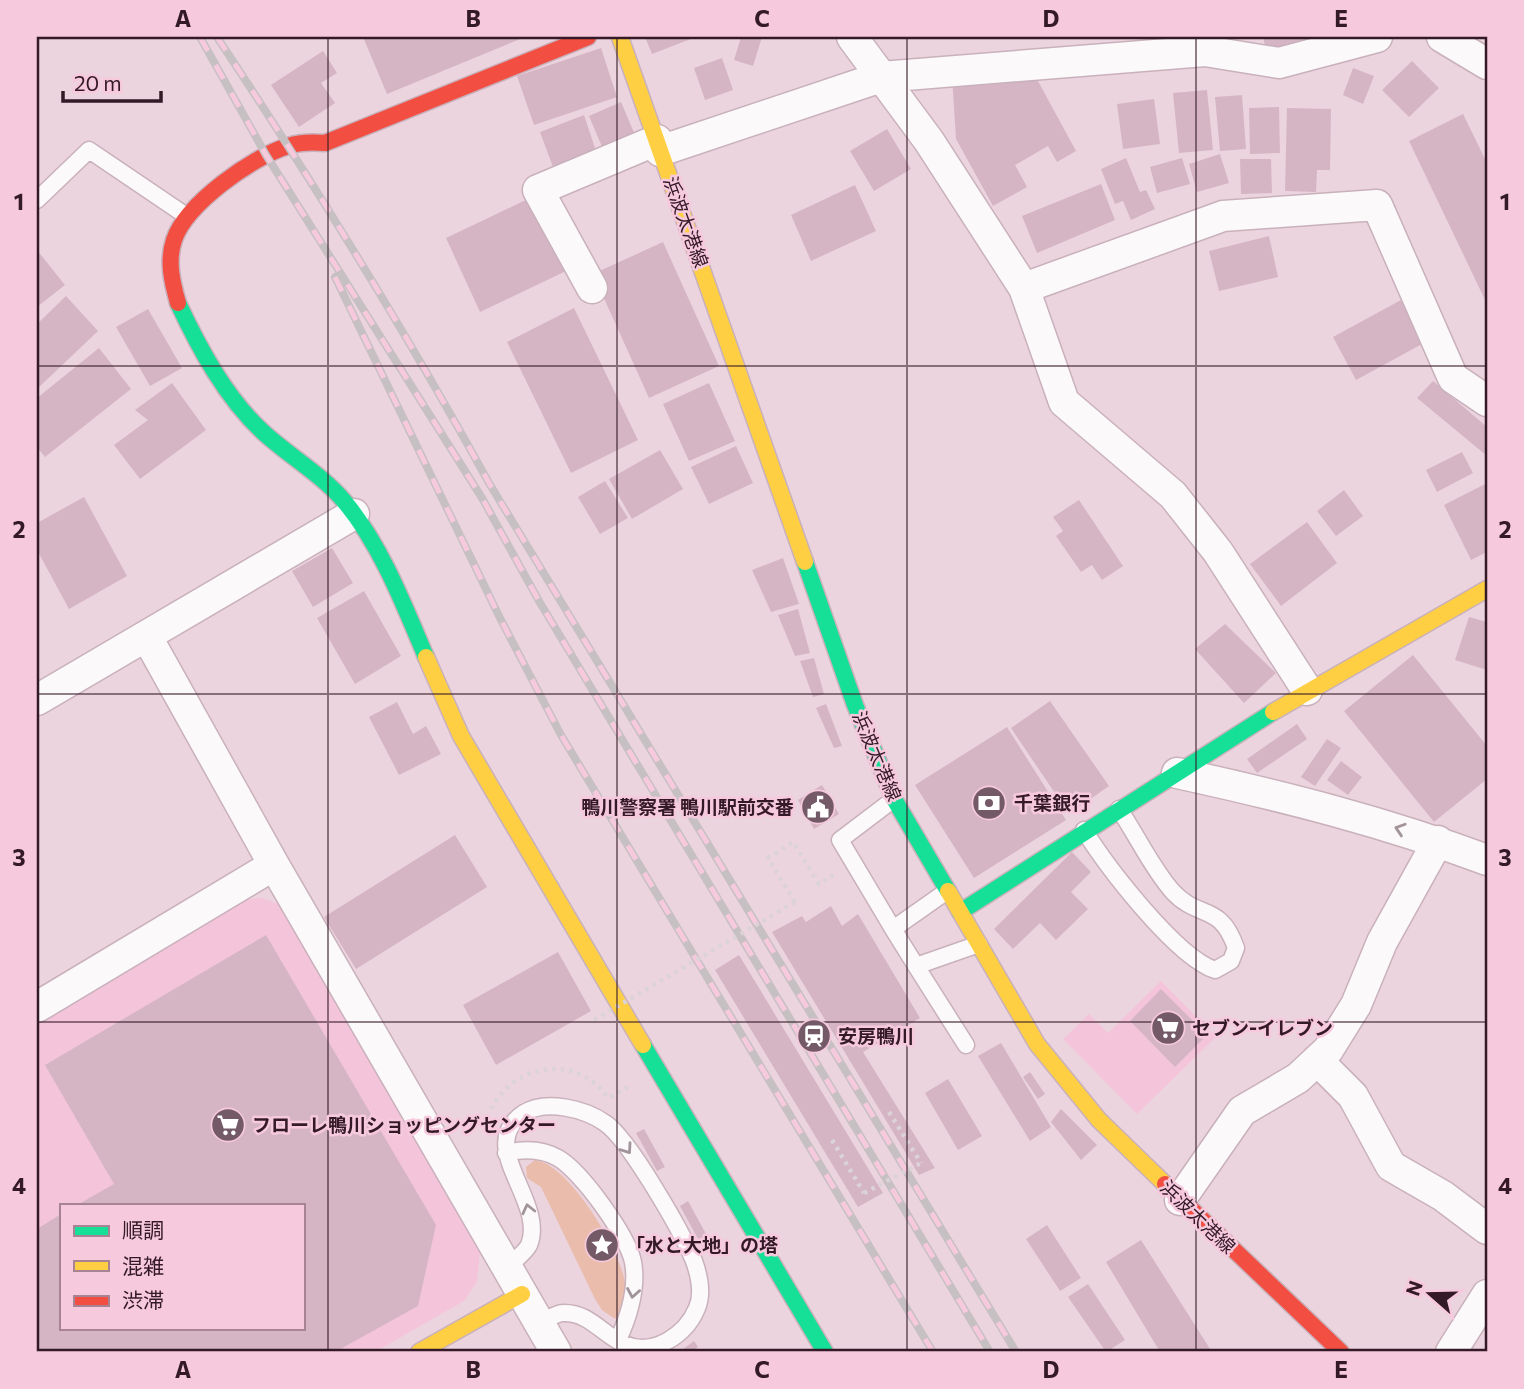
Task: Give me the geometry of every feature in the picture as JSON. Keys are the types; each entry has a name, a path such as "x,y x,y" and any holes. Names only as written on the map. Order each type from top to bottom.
{"street":[{"path":"588,37 325,143 306,140 287,143 209,193 185,215 170,253 171,285 180,313 232,397 251,420 322,478 354,514 424,651 461,736 825,1352"},
{"name":"浜波太港線","path":"620,37 855,705 894,800 1037,1044 1065,1082 1098,1120 1341,1352"},
{"path":"852,37 929,141 1024,288 1064,402 1174,495 1218,552 1307,690"},
{"path":"592,288 538,190 658,145 881,77 1205,51 1279,63 1377,37"},
{"path":"1442,37 1487,64"},
{"path":"1024,288 1223,216 1377,205 1454,378 1487,401"},
{"path":"37,700 354,514"},
{"path":"960,912 1084,830 1307,690 1487,589"},
{"path":"147,637 274,865 556,1352"},
{"path":"1177,774 1301,800 1438,841 1487,860"},
{"path":"1180,1200 1242,1111 1298,1078 1328,1050 1356,1005 1382,942 1438,841"},
{"path":"37,1007 274,865"},
{"path":"1317,1060 1353,1096 1391,1166 1443,1196 1487,1229"},
{"path":"419,1352 522,1294"},
{"path":"1451,1352 1487,1295"}],"lane":[{"path":"37,200 89,150 185,215"},
{"path":"894,800 839,840 965,1045"},
{"path":"1084,830 1112,872 1187,953 1201,965 1215,970 1231,961 1236,948 1230,932 1216,915 1186,903 1172,891 1119,809"},
{"path":"893,929 947,891"},
{"path":"916,966 979,944"},
{"path":"507,1268 528,1247 532,1227 524,1191 507,1162 506,1140 514,1122 525,1112 541,1107 567,1109 607,1124 654,1188 694,1261 700,1292 698,1307 687,1328 659,1346 637,1347 618,1340 597,1324 562,1313 539,1324"},
{"path":"506,1153 542,1152 568,1166 622,1236 633,1259 635,1281 629,1313 618,1340"}],"path":[{"path":"594,1020 795,902 768,858 793,842 819,884"},
{"path":"832,1140 864,1194 921,1163 888,1112"}],"shaded area":[{"name":"フローレ鴨川ショッピングセンター","path":"262,898 278,904 480,1250 477,1282 464,1301 375,1352 37,1352 37,1022 232,901"},
{"name":"セブン-イレブン","path":"1161,981 1216,1037 1137,1114 1063,1039 1089,1014 1108,1033"},
{"path":"535,1160 548,1165 563,1176 604,1231 625,1283 622,1307 615,1319 602,1310 595,1299 541,1187 527,1178 526,1167"}],"building":[{"path":"363,37 525,37 387,94"},
{"path":"645,37 696,37 652,54"},
{"path":"741,37 762,37 753,66 734,60"},
{"path":"1263,37 1304,37 1305,42 1266,50"},
{"path":"601,48 617,97 534,125 517,76"},
{"path":"323,51 337,73 321,83 335,103 299,127 271,85"},
{"path":"722,58 733,90 705,100 694,68"},
{"path":"1412,61 1439,88 1409,117 1382,90"},
{"path":"1353,68 1374,76 1363,104 1343,95"},
{"path":"1032,70 1076,151 1057,162 1048,146 1015,165 1027,187 993,206 956,139 952,76"},
{"path":"1207,90 1213,150 1179,153 1173,93"},
{"path":"1242,95 1246,149 1220,151 1215,97"},
{"path":"1154,99 1160,144 1123,149 1117,104"},
{"path":"621,102 635,135 603,149 589,116"},
{"path":"1279,107 1280,153 1250,154 1249,108"},
{"path":"1287,108 1331,109 1330,170 1317,170 1316,192 1285,191"},
{"path":"1463,114 1487,163 1487,304 1409,141"},
{"path":"584,115 596,151 553,167 540,132"},
{"path":"887,129 911,169 874,191 850,151"},
{"path":"1220,154 1229,183 1197,192 1189,164"},
{"path":"1126,158 1140,192 1146,190 1155,209 1131,220 1123,201 1115,204 1101,169"},
{"path":"1182,158 1190,184 1157,193 1150,167"},
{"path":"1240,159 1271,159 1272,193 1241,194"},
{"path":"1101,184 1115,220 1037,253 1022,216"},
{"path":"855,185 876,231 811,261 791,215"},
{"path":"532,197 566,271 480,312 446,238"},
{"path":"1269,236 1278,277 1219,291 1209,251"},
{"path":"663,242 719,366 649,398 593,274"},
{"path":"37,250 65,285 37,307"},
{"path":"66,296 98,331 37,389 37,324"},
{"path":"1401,300 1424,343 1356,380 1333,337"},
{"path":"574,308 638,440 571,473 507,342"},
{"path":"148,309 182,368 150,386 116,327"},
{"path":"99,348 131,389 45,457 37,447 37,398"},
{"path":"1433,381 1487,427 1487,456 1417,398"},
{"path":"172,383 206,430 140,479 114,445 148,420 135,410"},
{"path":"709,383 735,441 689,461 663,404"},
{"path":"736,446 753,483 709,504 691,467"},
{"path":"660,450 683,489 632,519 609,479"},
{"path":"1462,452 1473,473 1437,492 1426,470"},
{"path":"605,481 628,518 600,534 578,497"},
{"path":"1487,483 1487,552 1471,560 1444,505"},
{"path":"1344,490 1363,516 1336,536 1317,511"},
{"path":"84,497 127,576 69,609 37,550 37,523"},
{"path":"1079,500 1123,566 1102,580 1092,565 1081,572 1056,536 1063,531 1053,517"},
{"path":"1307,522 1337,563 1281,606 1250,564"},
{"path":"332,548 353,583 313,607 292,571"},
{"path":"783,558 799,604 771,612 752,570"},
{"path":"364,591 401,656 355,684 317,618"},
{"path":"798,609 810,653 795,656 778,615"},
{"path":"1469,617 1487,622 1487,670 1455,660"},
{"path":"1225,624 1276,673 1244,703 1195,649"},
{"path":"1413,655 1487,746 1487,779 1434,822 1344,711"},
{"path":"814,658 824,694 813,697 800,661"},
{"path":"1050,701 1109,786 1069,814 1011,728"},
{"path":"397,702 413,734 426,726 441,754 399,775 369,717"},
{"path":"826,704 842,746 834,748 816,708"},
{"path":"1297,724 1307,739 1257,773 1247,759"},
{"path":"1007,727 1066,820 974,878 915,785"},
{"path":"1327,739 1341,748 1315,786 1301,777"},
{"path":"1341,761 1362,777 1348,795 1327,780"},
{"name":"鴨川警察署 鴨川駅前交番","path":"822,785 839,814 814,829 798,800"},
{"path":"455,835 487,887 356,969 324,917"},
{"path":"1072,852 1091,872 1071,892 1088,909 1056,940 1040,923 1013,949 994,929"},
{"name":"安房鴨川","path":"831,906 842,926 858,914 920,1018 863,1052 935,1168 919,1175 772,932 802,916 806,922"},
{"name":"フローレ鴨川ショッピングセンター","path":"266,935 436,1225 418,1306 335,1352 37,1352 37,1229 60,1215 60,1330 304,1330 304,1204 79,1204 114,1184 45,1065"},
{"path":"558,952 591,1011 496,1065 463,1005"},
{"path":"739,955 883,1193 858,1207 715,970"},
{"name":"セブン-イレブン","path":"1161,989 1207,1035 1175,1067 1130,1021"},
{"path":"1001,1043 1051,1127 1030,1141 978,1056"},
{"path":"1030,1072 1045,1094 1038,1099 1023,1077"},
{"path":"948,1079 982,1136 958,1150 925,1093"},
{"path":"1061,1109 1097,1145 1081,1160 1051,1122"},
{"path":"644,1129 665,1167 657,1171 636,1133"},
{"path":"688,1201 712,1245 704,1250 680,1206"},
{"path":"1047,1225 1081,1278 1060,1291 1026,1239"},
{"path":"1141,1240 1212,1352 1160,1352 1106,1262"},
{"path":"1088,1284 1125,1340 1106,1352 1068,1297"},
{"path":"694,1341 698,1347 692,1352 679,1352"}],"railway":[{"path":"200,37 266,155 482,498 539,601 990,1352"},
{"path":"217,37 358,257 489,483 1016,1352"},
{"path":"335,277 500,618 561,735 933,1352"}],"traffic: fast":[{"path":"178,303 204,355 237,404 263,432 335,491 357,518 391,576 426,657"},
{"path":"805,562 855,705 894,799 948,891"},
{"path":"960,912 1273,712"},
{"path":"643,1045 825,1352"}],"traffic: slow":[{"path":"620,37 805,562"},
{"path":"1273,712 1487,589"},
{"path":"426,657 461,736 643,1045"},
{"path":"948,891 1037,1044 1099,1120 1165,1184"},
{"path":"419,1352 522,1294"}],"traffic: jam":[{"path":"178,303 171,264 174,240 181,226 206,197 239,171 288,146 325,143 588,37"},
{"path":"1165,1184 1341,1352"}],"place":[{"name":"千葉銀行","path":"989,803"},
{"name":"鴨川警察署 鴨川駅前交番","path":"818,807"},
{"name":"セブン-イレブン","path":"1168,1028"},
{"name":"安房鴨川","path":"814,1036"},
{"name":"フローレ鴨川ショッピングセンター","path":"228,1125"},
{"name":"「水と大地」の塔","path":"602,1245"}]}
